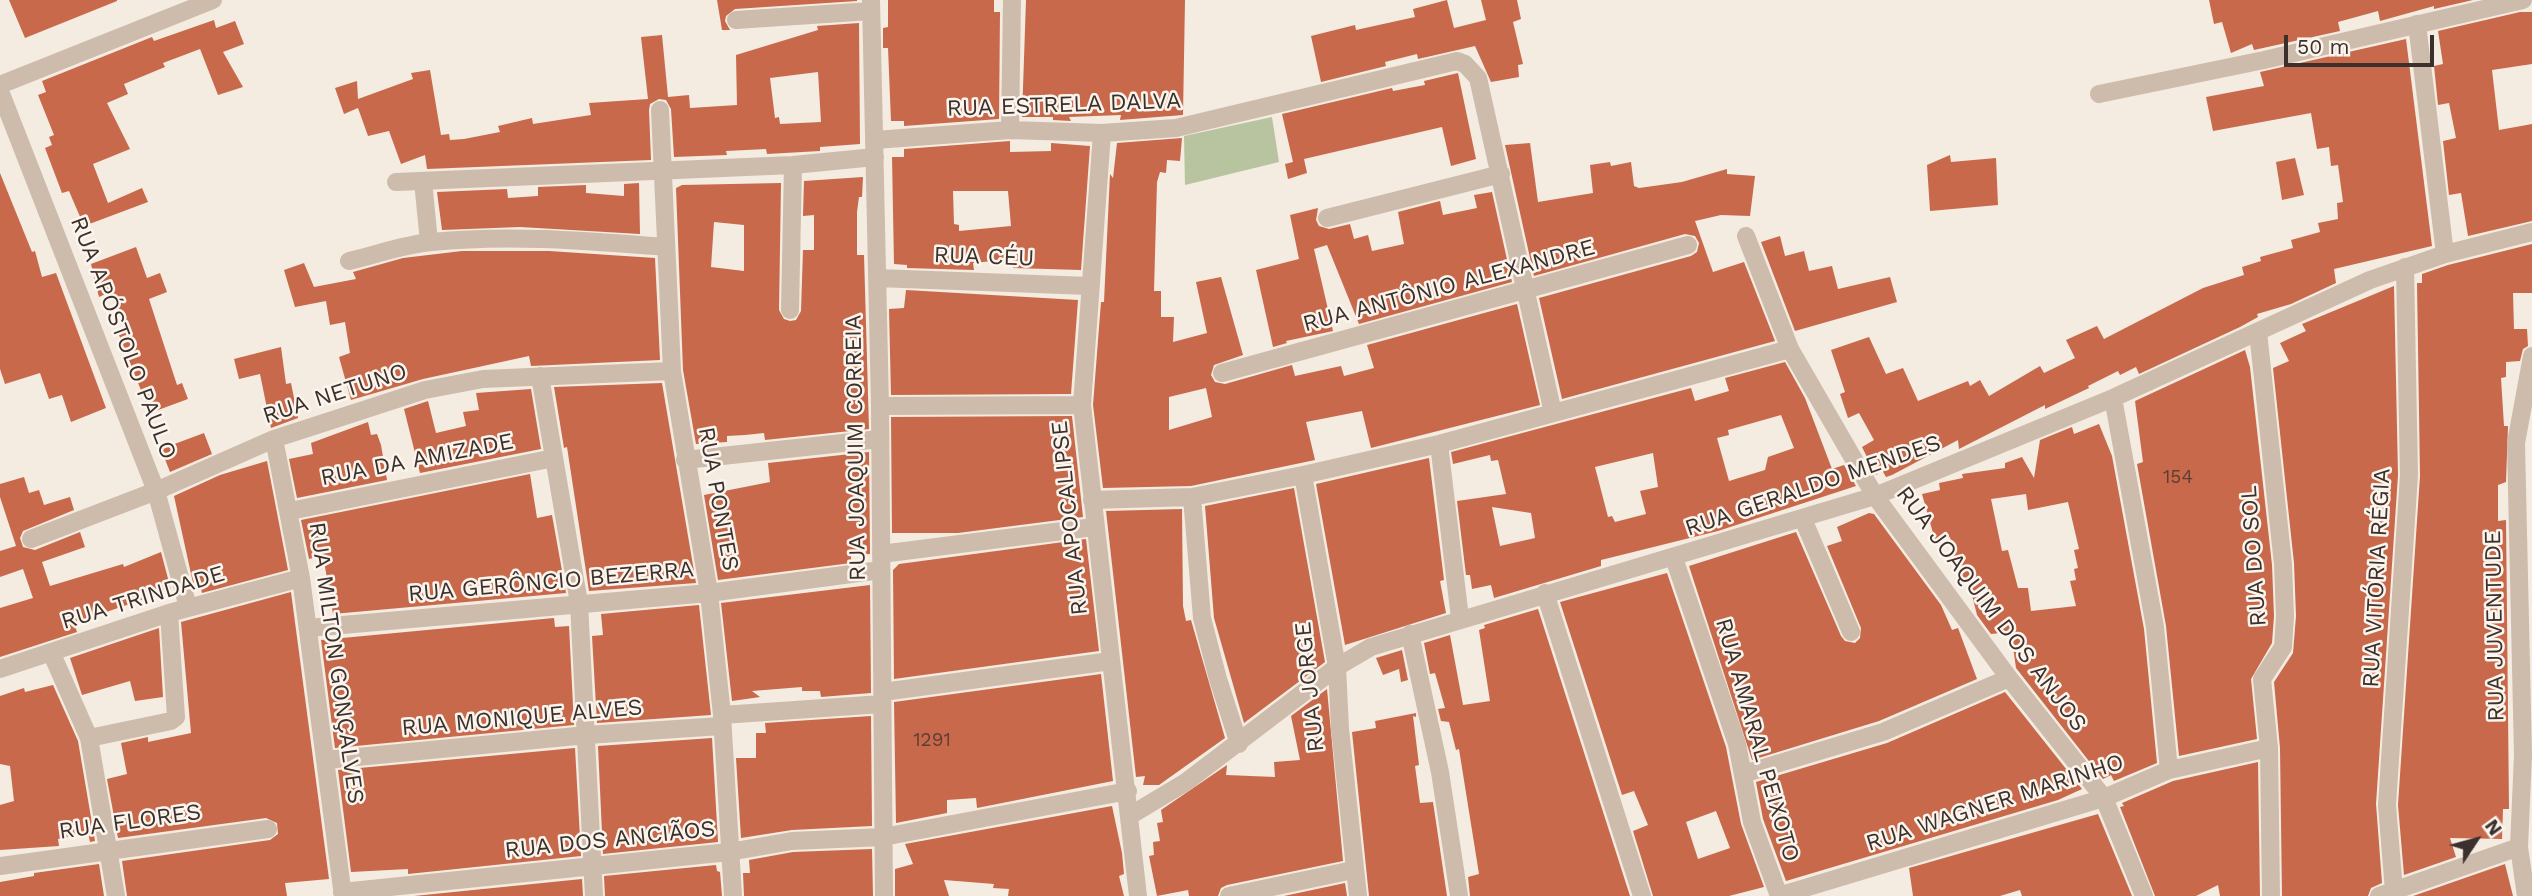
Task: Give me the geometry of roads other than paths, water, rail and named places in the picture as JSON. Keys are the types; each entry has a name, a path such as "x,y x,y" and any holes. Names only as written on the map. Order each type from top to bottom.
{"street":[{"path":"0,85 213,0"},
{"path":"1010,130 1013,0"},
{"path":"2099,94 2264,60 2523,0"},
{"path":"736,20 871,6"},
{"name":"RUA JOAQUIM CORREIA","path":"871,6 880,406 884,896"},
{"path":"2417,24 2445,254"},
{"name":"RUA ESTRELA DALVA","path":"396,182 793,165 875,148 1010,130 1102,133 1176,128 1457,61 1465,64 1478,78 1501,174"},
{"name":"RUA APÓSTOLO PAULO","path":"0,91 156,491 188,607"},
{"name":"RUA PONTES","path":"660,110 672,371 709,593 733,896"},
{"name":"RUA APOCALIPSE","path":"1102,133 1082,405 1094,527 1131,815 1138,896"},
{"path":"790,310 793,165"},
{"path":"1327,218 1501,174 1553,413"},
{"path":"423,181 429,242"},
{"name":"RUA GERALDO MENDES","path":"1131,815 1186,782 1239,744 1352,656 1460,618 1674,558 1875,496 2113,398 2405,267 2532,232"},
{"name":"RUA JOAQUIM DOS ANJOS","path":"1746,236 1790,349 1875,496 2009,678 2104,798 2144,896"},
{"path":"349,261 429,242 553,238 666,247"},
{"name":"RUA ANTÔNIO ALEXANDRE","path":"1222,373 1525,292 1688,245"},
{"name":"RUA VITÓRIA RÉGIA","path":"2386,894 2388,805 2409,475 2405,267"},
{"name":"RUA CÉU","path":"878,278 1089,286"},
{"name":"RUA DO SOL","path":"2258,332 2283,564 2285,616 2283,647 2262,679 2269,748 2268,837 2272,896"},
{"path":"1091,500 1192,497 1303,475 1438,444 1790,349"},
{"name":"RUA JUVENTUDE","path":"2526,896 2519,847 2527,755 2516,443 2532,356"},
{"name":"RUA NETUNO","path":"31,539 156,491 274,439 425,390 483,379 672,371"},
{"path":"540,376 579,603 594,896"},
{"path":"2113,398 2155,627 2169,770"},
{"path":"880,406 1082,405"},
{"name":"RUA MILTON GONÇALVES","path":"274,439 301,578 342,894"},
{"path":"685,460 880,439"},
{"path":"1438,444 1460,618"},
{"name":"RUA DA AMIZADE","path":"290,511 554,458"},
{"name":"RUA JORGE","path":"1303,475 1337,667 1353,870 1358,896"},
{"path":"1192,497 1202,618 1239,744"},
{"path":"1803,519 1851,632"},
{"name":"RUA GERÔNCIO BEZERRA","path":"308,628 709,593 1094,527"},
{"name":"RUA AMARAL PEIXOTO","path":"1674,558 1733,733 1752,822 1779,896"},
{"name":"RUA TRINDADE","path":"0,669 188,607 301,578"},
{"path":"1545,593 1642,896"},
{"path":"89,738 172,721 176,717 169,613"},
{"path":"1410,634 1440,772 1459,896"},
{"path":"51,652 89,738 116,896"},
{"name":"RUA MONIQUE ALVES","path":"326,760 721,720 883,698 1111,661"},
{"path":"1743,774 1883,732 2009,678"},
{"name":"RUA WAGNER MARINHO","path":"1779,896 2104,798 2169,770 2269,748"},
{"path":"883,837 1128,791"},
{"name":"RUA FLORES","path":"0,866 268,829"},
{"name":"RUA DOS ANCIÃOS","path":"342,894 729,852 792,841 883,837"},
{"path":"2386,894 2519,847"},
{"path":"1229,896 1353,870"}]}
